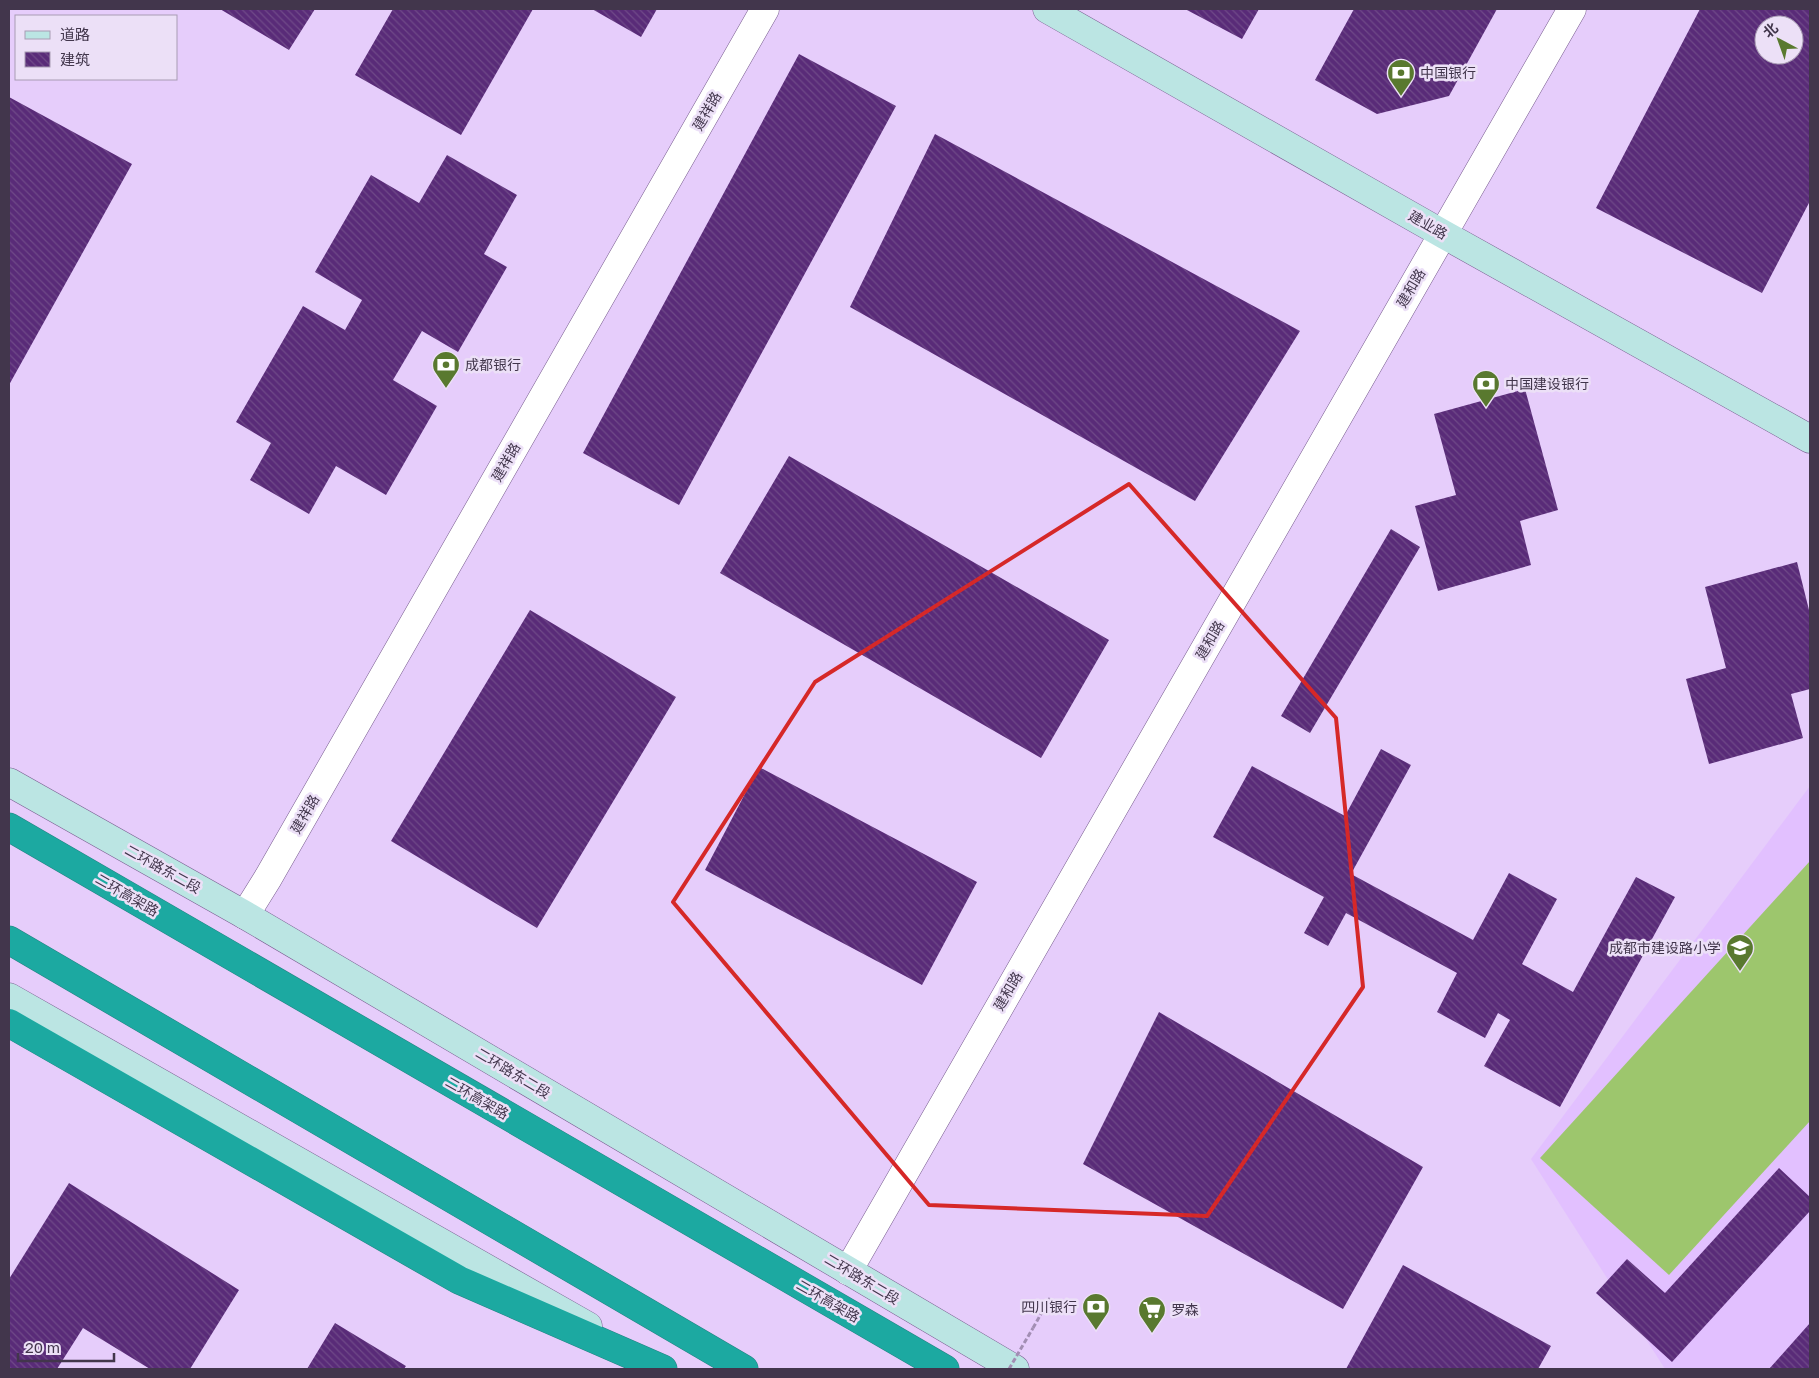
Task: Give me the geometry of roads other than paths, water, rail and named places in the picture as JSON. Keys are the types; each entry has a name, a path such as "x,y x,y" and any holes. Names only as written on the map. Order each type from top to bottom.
{"highway":[{"name":"二环高架路","path":"9,827 945,1369"},
{"path":"9,940 744,1369"},
{"path":"9,1023 459,1280 664,1369"}],"main road":[{"name":"建业路","path":"1047,9 1443,234 1810,439"},
{"name":"二环路东二段","path":"9,782 245,915 1015,1369"},
{"path":"9,997 664,1369"}],"street":[{"name":"建祥路","path":"245,915 273,870 765,9"},
{"name":"建和路","path":"848,1271 1572,9"}],"place":[{"name":"中国银行","path":"1401,97"},
{"name":"成都银行","path":"446,389"},
{"name":"中国建设银行","path":"1486,408"},
{"name":"成都市建设路小学","path":"1740,972"},
{"name":"四川银行","path":"1096,1331"},
{"name":"罗森","path":"1152,1334"}]}
